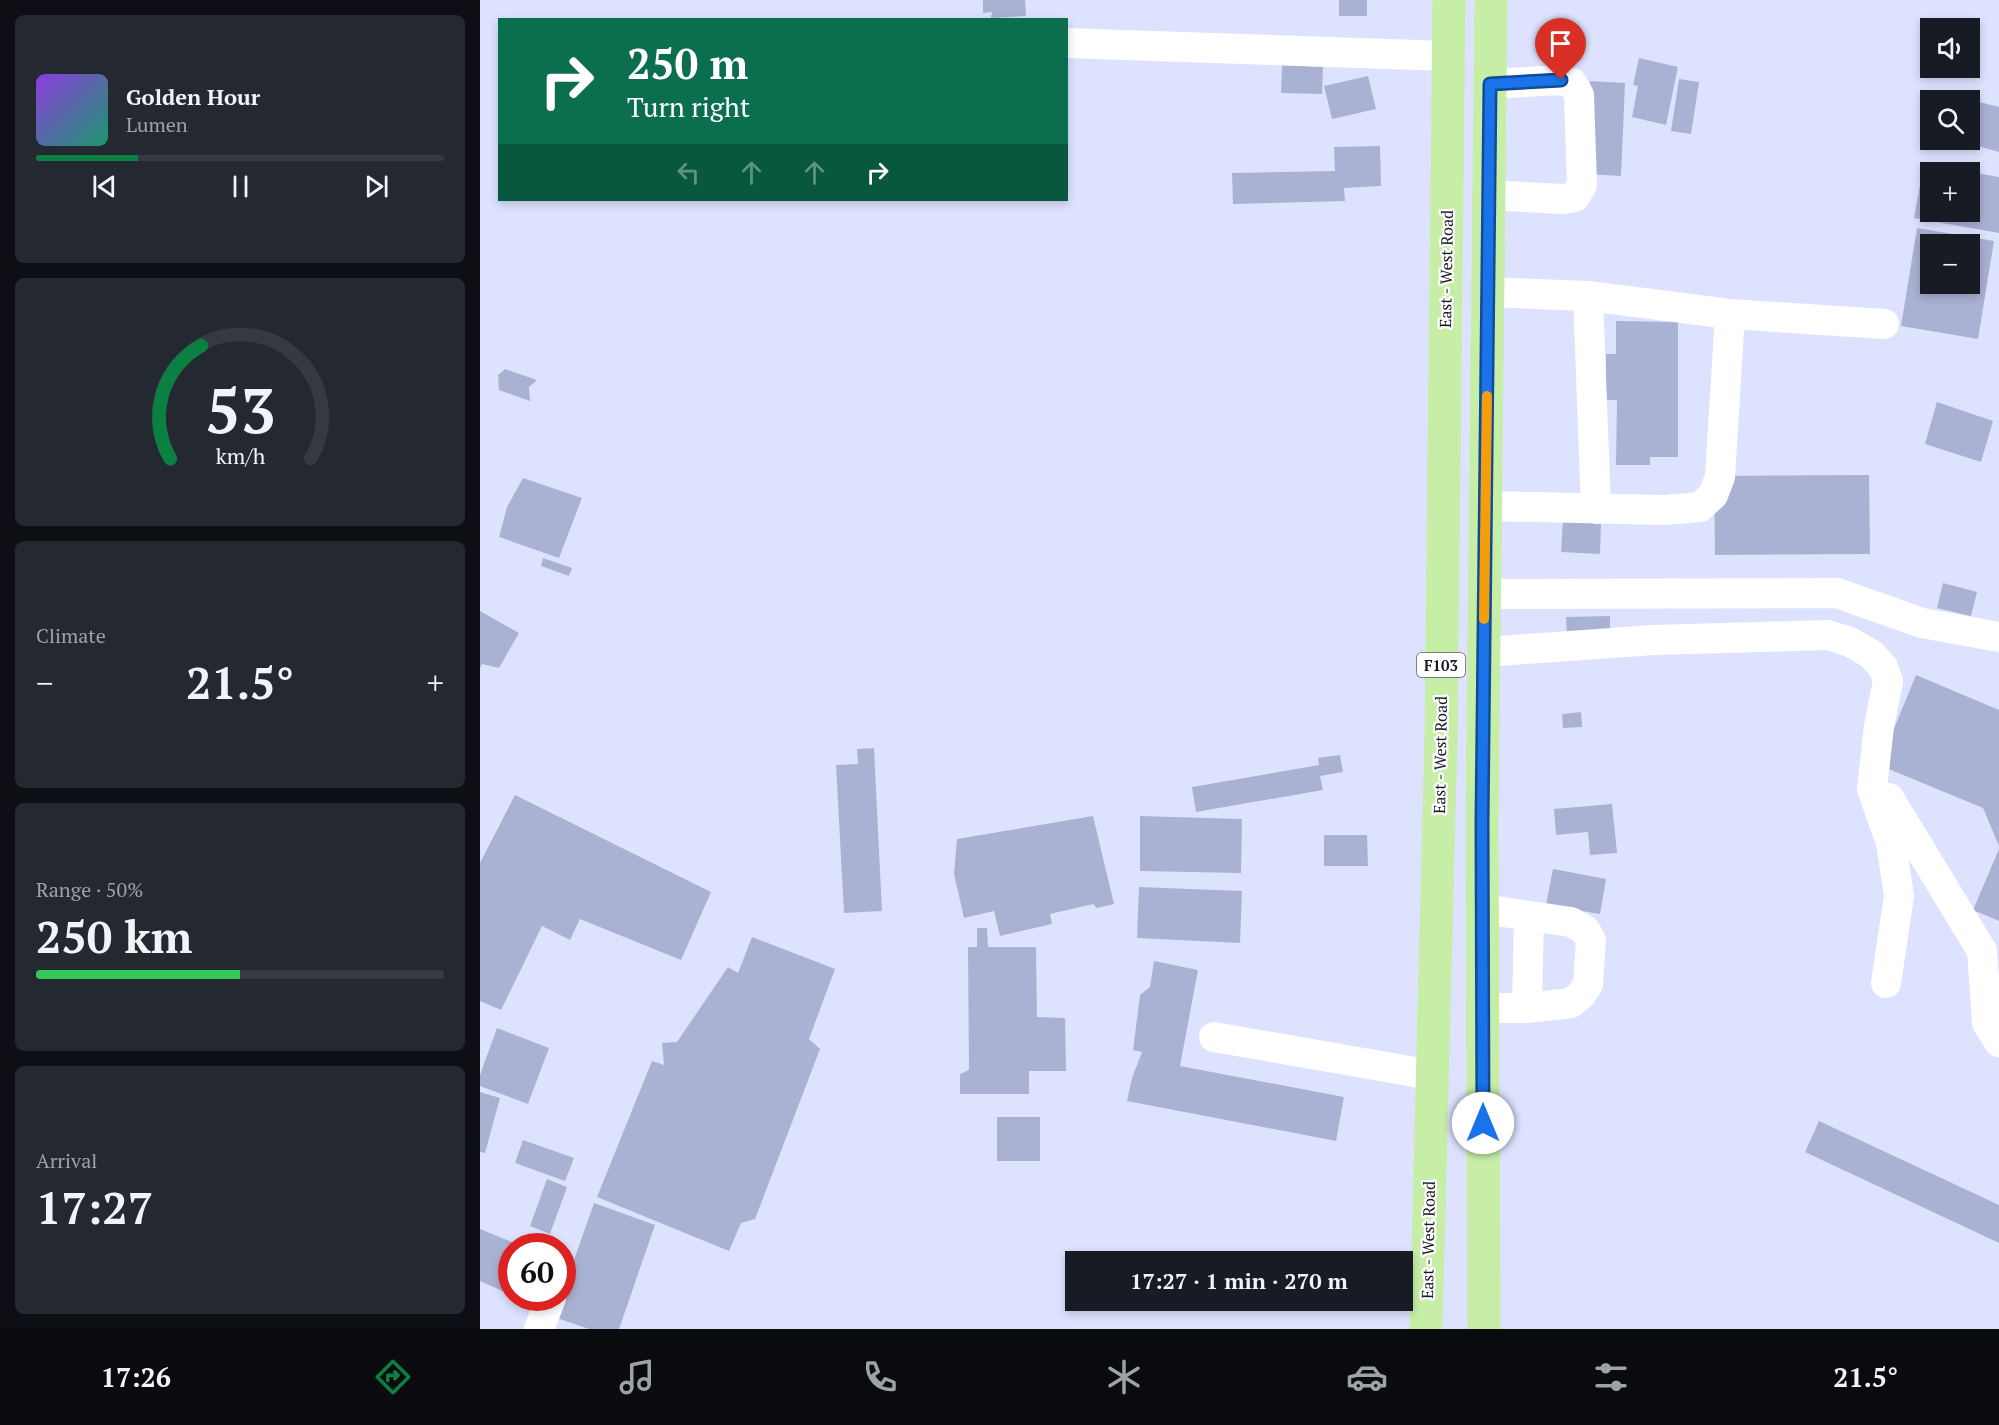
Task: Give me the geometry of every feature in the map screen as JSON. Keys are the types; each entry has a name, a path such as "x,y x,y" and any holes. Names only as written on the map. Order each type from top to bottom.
{"main road":[{"name":"East - West Road","path":"1426,1329 1441,735 1449,0"},
{"name":"F103","path":"1484,1329 1484,652 1491,0"}],"street":[{"path":"1068,43 1448,56"},
{"path":"1488,195 1563,199 1575,196 1582,185 1578,95 1572,83 1561,80 1490,84"},
{"path":"1488,292 1588,296 1730,314 1884,324"},
{"path":"1588,296 1596,509"},
{"path":"1486,506 1665,510 1700,507 1713,495 1720,477 1730,314"},
{"path":"1485,594 1837,593 1922,623 1999,637"},
{"path":"1484,652 1654,640 1828,636 1871,654 1883,667 1888,681 1872,789 1892,843 1899,896 1886,983"},
{"path":"1874,773 1982,951 1988,1023 1999,1042"},
{"path":"1483,909 1571,922 1585,930 1591,940 1588,984 1581,995 1571,1003 1527,1008 1483,1008"},
{"path":"1527,1008 1529,916"},
{"path":"1214,1037 1432,1075"},
{"path":"539,1329 546,1311"}],"building":[{"path":"983,0 1025,0 1026,16 991,18 992,12 983,13"},
{"path":"1339,0 1367,0 1367,16 1339,16"},
{"path":"1639,58 1678,67 1666,125 1632,117 1638,86 1633,85"},
{"path":"1282,65 1323,67 1322,94 1281,93"},
{"path":"1368,76 1376,109 1332,119 1324,86"},
{"path":"1679,79 1699,82 1691,134 1671,131"},
{"path":"1590,81 1625,83 1621,176 1586,174"},
{"path":"1980,102 1999,107 1999,152 1980,147"},
{"path":"1380,146 1381,186 1344,188 1345,201 1233,204 1232,173 1335,171 1334,147"},
{"path":"1980,174 1999,177 1999,233 1937,222 1980,222"},
{"path":"1920,185 1920,219 1914,218"},
{"path":"1917,228 1953,234 1920,234 1920,294 1980,294 1980,239 1994,241 1978,339 1901,326"},
{"path":"1616,321 1678,322 1678,457 1650,457 1650,465 1616,465 1617,400 1605,400 1606,354 1616,354"},
{"path":"505,369 537,380 529,387 530,401 499,390 498,375"},
{"path":"1937,402 1993,421 1981,462 1925,444"},
{"path":"1869,475 1870,554 1715,555 1714,476"},
{"path":"523,478 582,498 559,558 499,537 507,507"},
{"path":"1563,520 1601,522 1600,554 1561,552"},
{"path":"543,558 572,568 569,576 541,566"},
{"path":"1943,583 1977,592 1971,616 1937,608"},
{"path":"480,611 519,633 499,668 482,664 480,668"},
{"path":"1610,616 1610,639 1567,640 1566,617"},
{"path":"1916,675 1999,710 1999,846 1983,808 1879,765"},
{"path":"1581,712 1582,727 1563,728 1562,714"},
{"path":"874,748 882,911 844,913 836,765 858,764 857,749"},
{"path":"1340,755 1343,772 1320,776 1323,790 1196,812 1192,787 1319,765 1318,758"},
{"path":"515,795 711,892 681,960 580,919 570,940 542,926 501,1010 480,1001 480,863"},
{"path":"1612,804 1617,853 1590,855 1588,832 1556,835 1554,809"},
{"path":"1093,816 1114,904 1097,908 1093,904 1050,914 1052,924 1000,936 994,911 964,918 954,874 957,839"},
{"path":"1140,816 1242,819 1241,873 1140,871"},
{"path":"1324,835 1367,835 1368,866 1324,866"},
{"path":"1999,849 1999,921 1973,910"},
{"path":"1553,869 1606,879 1600,914 1546,905"},
{"path":"1139,887 1242,891 1240,943 1137,938"},
{"path":"977,928 987,928 988,947 1036,947 1037,1017 1065,1018 1066,1071 1029,1071 1029,1094 960,1094 960,1074 969,1070 968,947 977,947"},
{"path":"752,937 835,969 809,1039 820,1049 755,1219 741,1223 729,1251 597,1197 652,1061 664,1065 662,1043 677,1042 728,967 738,973"},
{"path":"1154,961 1198,970 1180,1066 1344,1097 1336,1141 1127,1101 1132,1078 1142,1052 1133,1050 1140,995 1150,987"},
{"path":"497,1028 549,1048 528,1104 480,1086 480,1075"},
{"path":"480,1092 500,1098 485,1153 480,1152"},
{"path":"997,1117 1040,1117 1040,1161 997,1161"},
{"path":"1819,1121 1999,1205 1999,1243 1805,1152"},
{"path":"523,1140 574,1158 565,1181 515,1163"},
{"path":"547,1179 567,1187 550,1233 530,1226"},
{"path":"594,1203 655,1225 619,1329 589,1329 554,1317 556,1311 576,1311 576,1254"},
{"path":"480,1229 498,1236 498,1289 480,1281"}],"slow traffic":[{"path":"1484,619 1487,396"}],"route":[{"path":"1483,1123 1482,823 1490,84 1561,80"}]}
